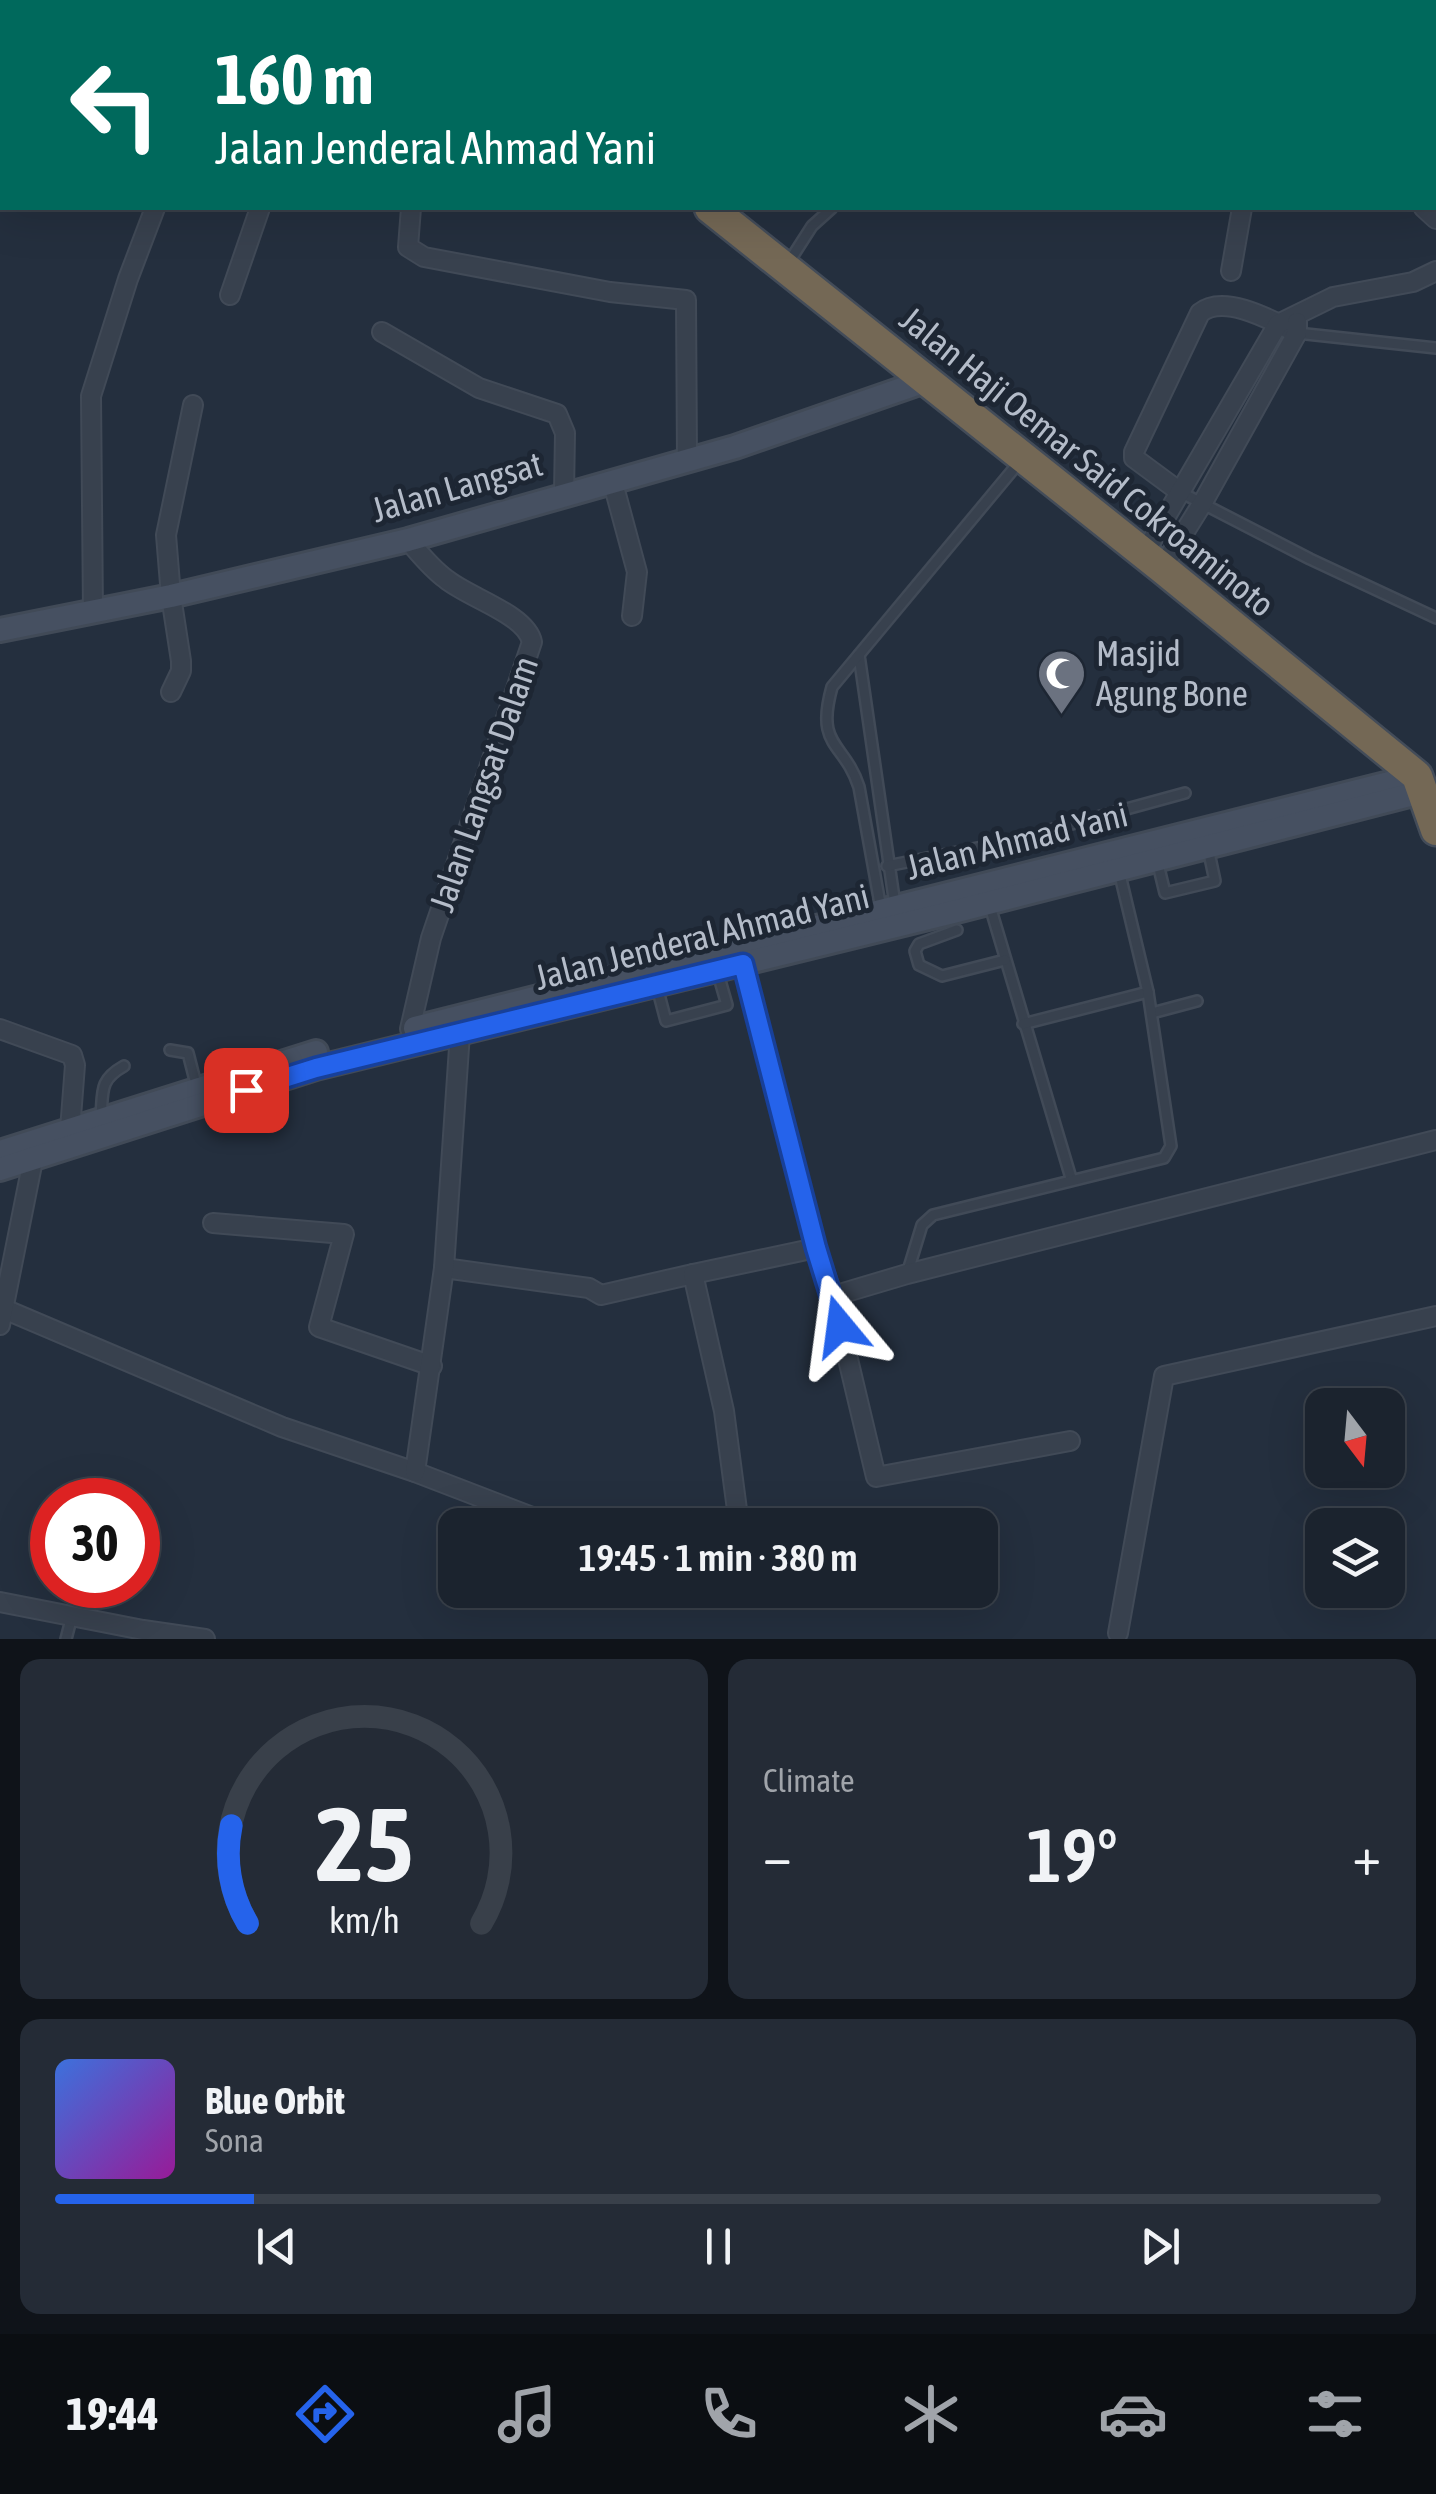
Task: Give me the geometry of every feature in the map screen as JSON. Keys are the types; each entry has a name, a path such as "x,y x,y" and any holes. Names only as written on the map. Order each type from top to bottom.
{"highway":[{"name":"Jalan Haji Oemar Said Cokroaminoto","path":"725,213 785,267 1428,782"},
{"path":"1428,782 1436,830"}],"main road":[{"name":"Jalan Langsat","path":"0,630 171,596 408,540 687,461 926,381"},
{"name":"Jalan Ahmad Yani","path":"0,1152 36,1149 70,1130 313,1053 888,910 953,912 987,893 1428,782"},
{"path":"1116,859 1156,858 1428,782"},
{"name":"Jalan Jenderal Ahmad Yani","path":"0,1168 36,1149 316,1068 953,912"}],"street":[{"path":"93,613 90,396 154,210"},
{"path":"230,295 259,210"},
{"path":"411,210 408,247 424,257 610,292 686,300 687,461"},
{"path":"1231,271 1242,210"},
{"path":"1153,561 1180,492 1278,324 1333,297 1413,282 1436,271"},
{"path":"1180,492 1134,458 1134,452 1200,313 1207,307 1229,306 1297,333"},
{"path":"1153,561 1202,504 1297,333 1297,312"},
{"path":"382,332 479,388 557,414 565,433 564,493"},
{"path":"171,692 182,671 182,662 171,596 168,520 193,405"},
{"path":"614,482 638,572 632,616"},
{"name":"Jalan Langsat Dalam","path":"408,540 443,578 526,626 532,642 431,938 410,1029"},
{"path":"743,964 816,1248 833,1296 876,1477 1070,1442"},
{"path":"0,1029 72,1055 75,1064 70,1130"},
{"path":"415,1472 444,1268 460,1033"},
{"path":"833,1296 1436,1140"},
{"path":"36,1149 2,1317 282,1427 508,1508"},
{"path":"213,1223 344,1234 319,1327 432,1366"},
{"path":"444,1268 588,1288 601,1295 816,1248"},
{"path":"693,1274 724,1411 737,1508"},
{"path":"1118,1633 1164,1376 1436,1316"},
{"path":"0,1602 205,1639"}],"lane":[{"path":"785,267 812,226 830,210"},
{"path":"1297,333 1436,348"},
{"path":"888,910 859,787 854,773 835,750 827,729 832,688 1022,458"},
{"path":"1180,492 1436,618"},
{"path":"859,655 888,910"},
{"path":"886,866 1002,843 1185,793"},
{"path":"1156,858 1165,893 1216,881 1207,845"},
{"path":"907,1274 922,1225 933,1215 1164,1158 1171,1146 1148,992 1116,859"},
{"path":"987,893 1071,1178"},
{"path":"953,912 919,944 915,951 918,965 942,976 1005,960"},
{"path":"657,985 666,1021 727,1005 718,970"},
{"path":"1023,1024 1148,992"},
{"path":"1152,1013 1196,1001"},
{"path":"170,1050 188,1052 197,1088"},
{"path":"101,1120 104,1086 109,1075 124,1066"},
{"path":"66,1639 72,1616"}],"place":[{"name":"Masjid Agung Bone","path":"1061,716"}],"route":[{"path":"246,1090 316,1068 743,964 840,1326"}]}
